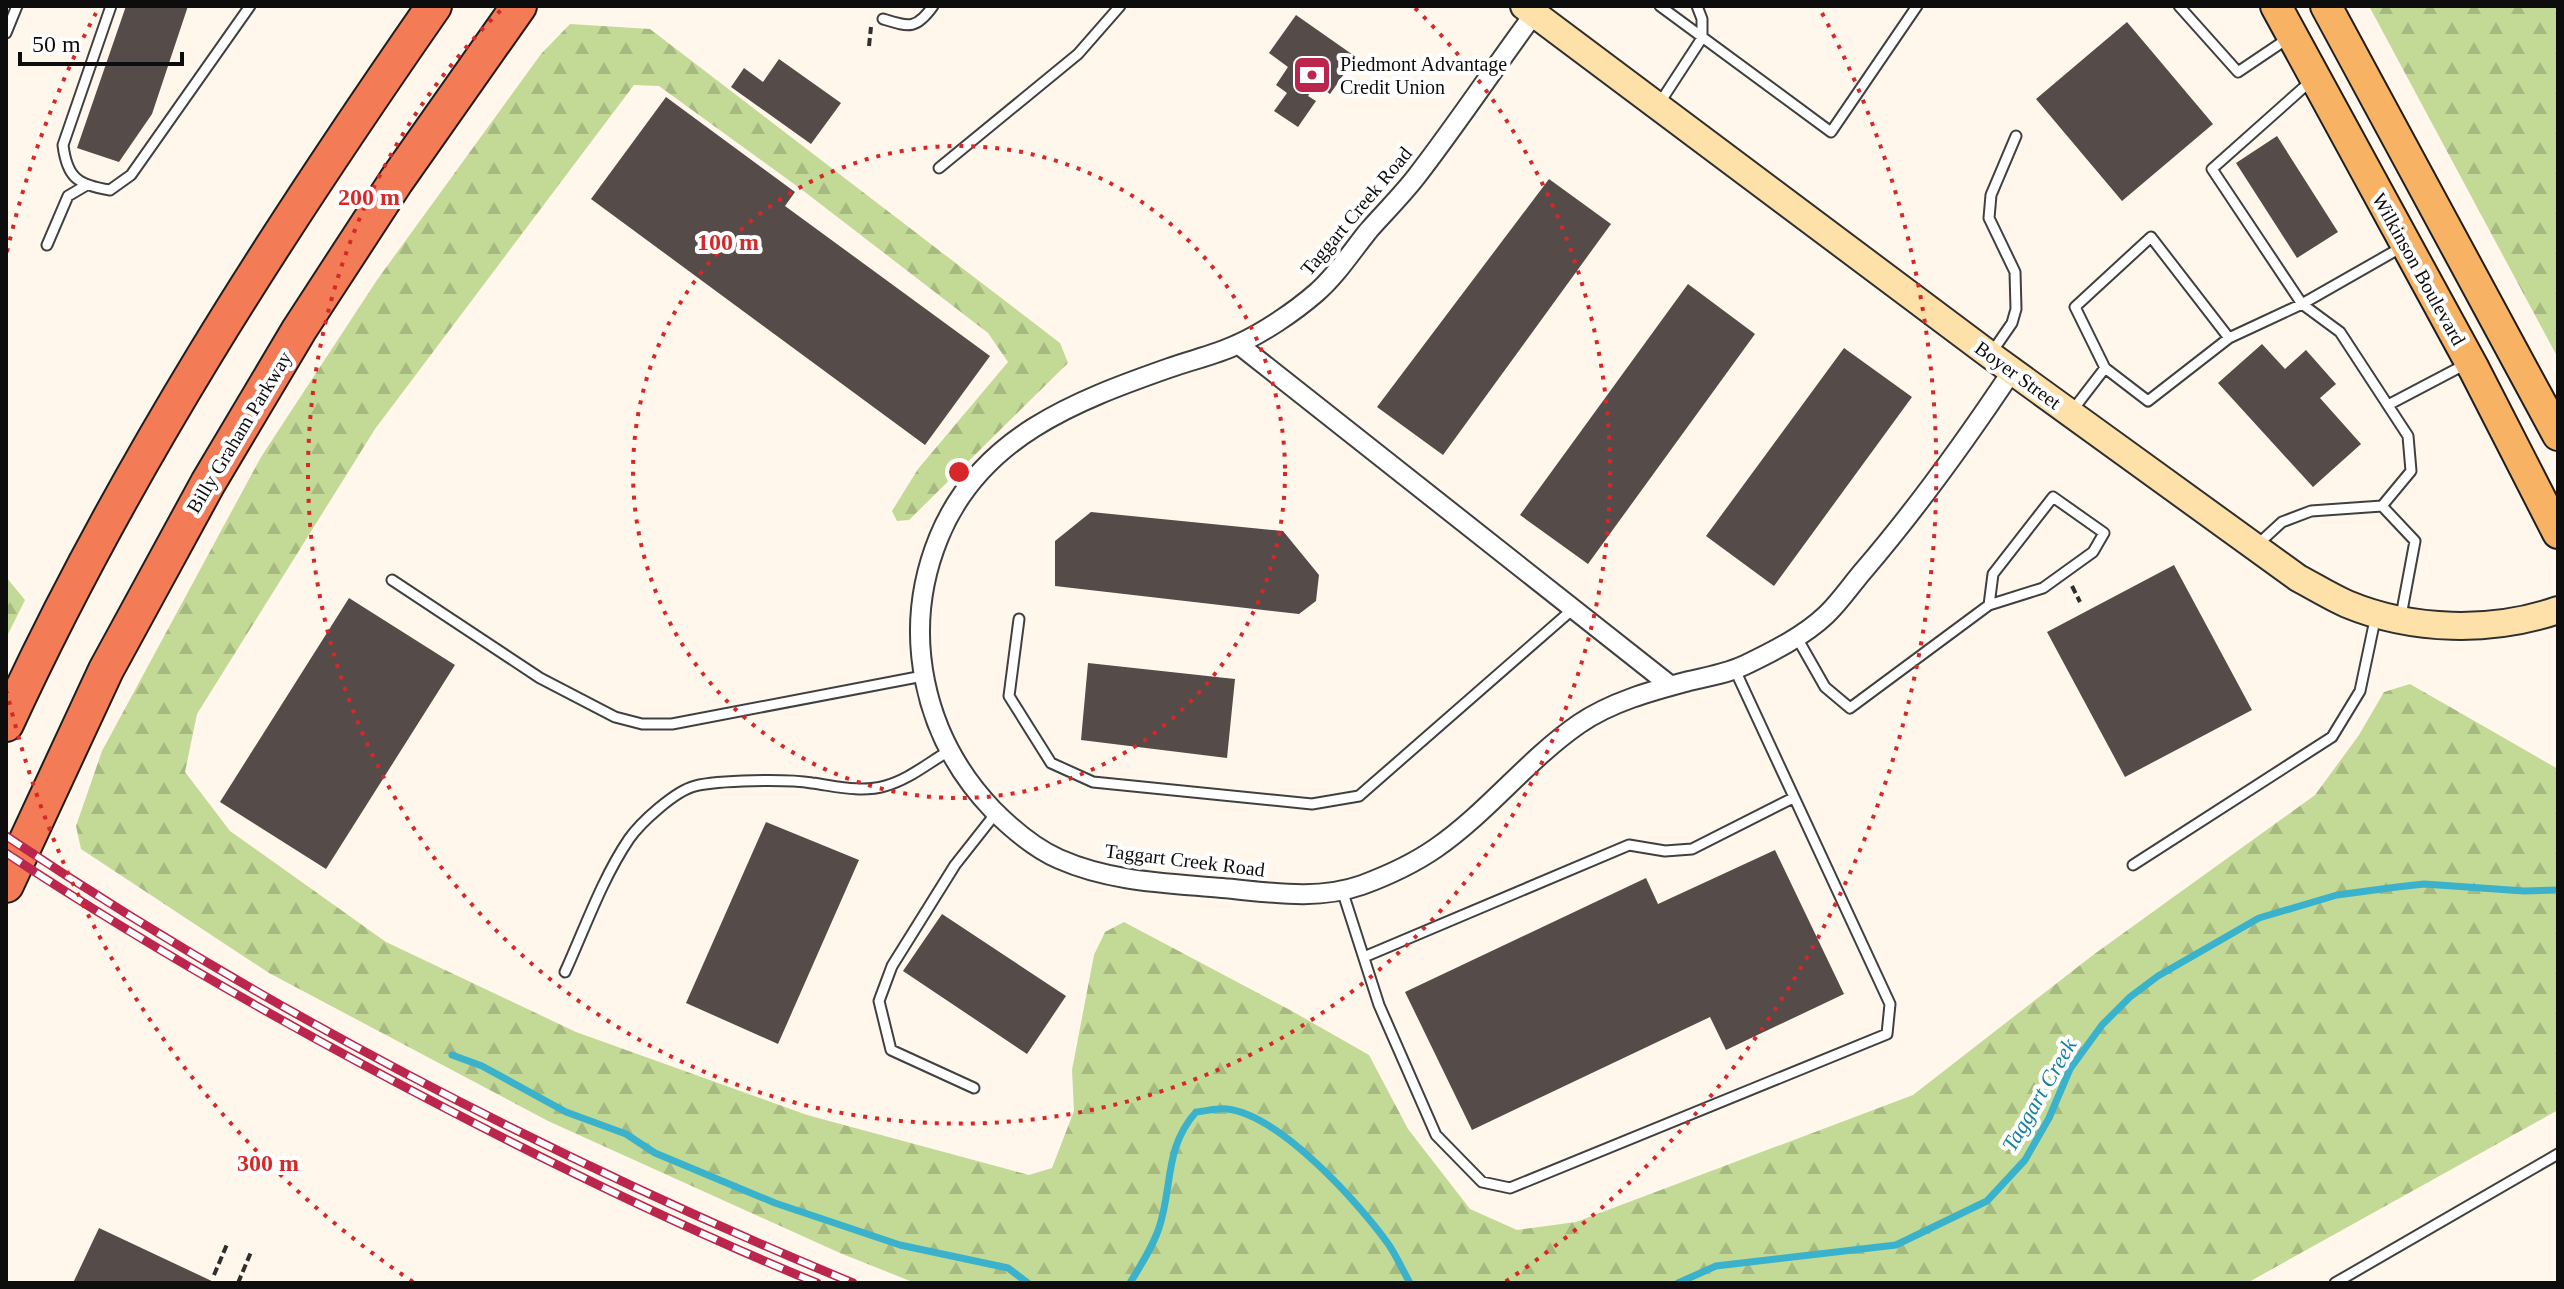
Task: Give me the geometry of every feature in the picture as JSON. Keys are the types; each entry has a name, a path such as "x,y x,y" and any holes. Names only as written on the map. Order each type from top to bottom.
{"highway":[{"path":"6,724 45,639 149,449 241,294 339,143 434,6"},
{"name":"Billy Graham Parkway","path":"6,885 106,670 208,483 299,330 396,181 519,6"}],"main road":[{"name":"Wilkinson Boulevard","path":"2276,6 2472,366 2558,533"},
{"path":"2326,6 2558,435"},
{"name":"Boyer Street","path":"1529,10 1990,355 2298,578 2348,604 2431,624 2494,624 2542,616 2558,610"},
{"path":"2311,70 2346,43"},
{"path":"2472,366 2558,497"}],"street":[{"name":"Taggart Creek Road","path":"1529,10 1413,181 1318,292 1238,344 1081,400 1041,422 1003,448 982,469 959,500 940,534 927,574 920,614 923,676 935,724 974,791 1032,844 1055,858 1125,879 1320,895 1403,869 1437,848 1471,821 1546,749 1582,721 1608,707 1671,686 1735,670 1823,619 1903,525 2012,371"},
{"path":"1238,344 1671,686"}],"lane":[{"path":"6,33 17,6"},
{"path":"111,6 63,145 66,167 85,186 110,190 131,175 250,6"},
{"path":"883,19 913,25 922,21 933,6"},
{"path":"939,168 1078,54 1120,6"},
{"path":"1660,6 1831,132 1917,6"},
{"path":"1657,107 1702,38 1702,19 1697,6"},
{"path":"2179,6 2238,72 2292,35"},
{"path":"2254,548 2282,522 2311,511 2382,506 2411,471 2408,436 2340,332 2302,304 2212,169 2311,70"},
{"path":"1990,355 2012,323 2016,309 2015,272 1989,218 1991,195 2016,136"},
{"path":"47,245 68,196 85,186"},
{"path":"2229,338 2151,237 2075,307 2105,368 2148,401 2229,338 2302,304 2406,245"},
{"path":"2388,405 2472,366"},
{"path":"2070,414 2105,368"},
{"path":"1796,636 1825,687 1850,708 1989,605 2043,588 2093,552 2104,533 2053,497 1993,574 1989,605"},
{"path":"2133,865 2332,737 2360,691 2415,541 2382,506"},
{"path":"392,580 540,678 615,717 642,724 672,724 923,676"},
{"path":"1019,619 1009,696 1051,763 1093,782 1312,804 1359,796 1573,609"},
{"path":"1342,890 1379,1005 1436,1135 1482,1182 1510,1188 1887,1034 1890,1004 1735,670"},
{"path":"565,972 630,837 665,803 694,786 793,782 854,789 883,787 907,777 949,751"},
{"path":"1364,957 1629,845 1665,851 1692,849 1793,798"},
{"path":"974,1088 891,1050 879,1001 892,966 955,865 996,813"},
{"path":"2335,1283 2558,1154"}],"path":[{"path":"214,1275 228,1242"},
{"path":"238,1283 251,1252"}],"green space":[{"path":"2369,6 2558,6 2558,358"},
{"path":"570,24 650,29 1060,343 1068,363 909,520 897,521 892,511 918,469 1008,362 988,333 801,189 659,86 634,85 375,429 197,714 185,772 230,831 386,942 576,1032 807,1115 1029,1175 1052,1168 1074,1111 1072,1070 1094,955 1105,932 1124,922 1369,1055 1408,1129 1470,1209 1517,1230 1576,1222 1913,1095 2093,955 2315,795 2359,735 2384,692 2410,684 2558,769 2558,1110 2247,1283 915,1283 840,1253 548,1121 269,973 81,849 76,826 102,751 261,457 377,280 541,54"},
{"path":"6,577 25,600 6,638"}],"building":[{"path":"126,6 188,6 152,114 119,162 77,148"},
{"name":"Piedmont Advantage Credit Union","path":"1296,15 1356,57 1330,94 1316,84 1308,96 1316,101 1298,127 1274,111 1287,93 1276,85 1288,67 1269,53"},
{"path":"2127,22 2213,124 2122,201 2036,99"},
{"path":"779,59 841,103 811,144 731,87 744,68 763,82"},
{"path":"666,97 795,192 785,206 990,356 925,445 591,199"},
{"path":"2277,136 2338,232 2297,258 2236,163"},
{"path":"1549,179 1611,224 1443,455 1377,407"},
{"path":"1688,284 1755,334 1588,564 1520,515"},
{"path":"2262,344 2285,369 2306,350 2336,384 2320,398 2361,444 2313,487 2218,383"},
{"path":"1844,348 1912,397 1774,586 1706,536"},
{"path":"1091,512 1283,531 1319,575 1316,601 1299,614 1055,586 1055,541"},
{"path":"2174,565 2252,710 2125,777 2047,632"},
{"path":"349,598 455,665 326,869 220,802"},
{"path":"1088,663 1235,679 1227,758 1081,740"},
{"path":"766,822 859,860 778,1044 686,1003"},
{"path":"1775,850 1844,994 1726,1050 1710,1017 1472,1130 1405,992 1646,878 1658,904"},
{"path":"942,914 1066,996 1027,1054 903,971"},
{"path":"99,1228 216,1283 73,1283"}],"waterway":[{"name":"Taggart Creek","path":"1678,1283 1716,1266 1896,1245 1987,1201 2025,1160 2049,1118 2070,1069 2102,1025 2130,997 2158,976 2259,918 2337,895 2424,884 2524,891 2558,890"},
{"path":"452,1055 482,1066 566,1112 626,1134 655,1153 775,1203 900,1245 1008,1268 1028,1283"},
{"name":"Taggart Creek","path":"1130,1283 1159,1228 1179,1139 1196,1112 1223,1109 1248,1115 1270,1127 1317,1164 1376,1227 1410,1283"}],"railway":[{"path":"6,836 209,963 418,1080 633,1187 853,1283"},
{"path":"6,853 167,954 389,1078 629,1200 817,1283"}],"place":[{"name":"Piedmont Advantage Credit Union","path":"1312,75"}]}
